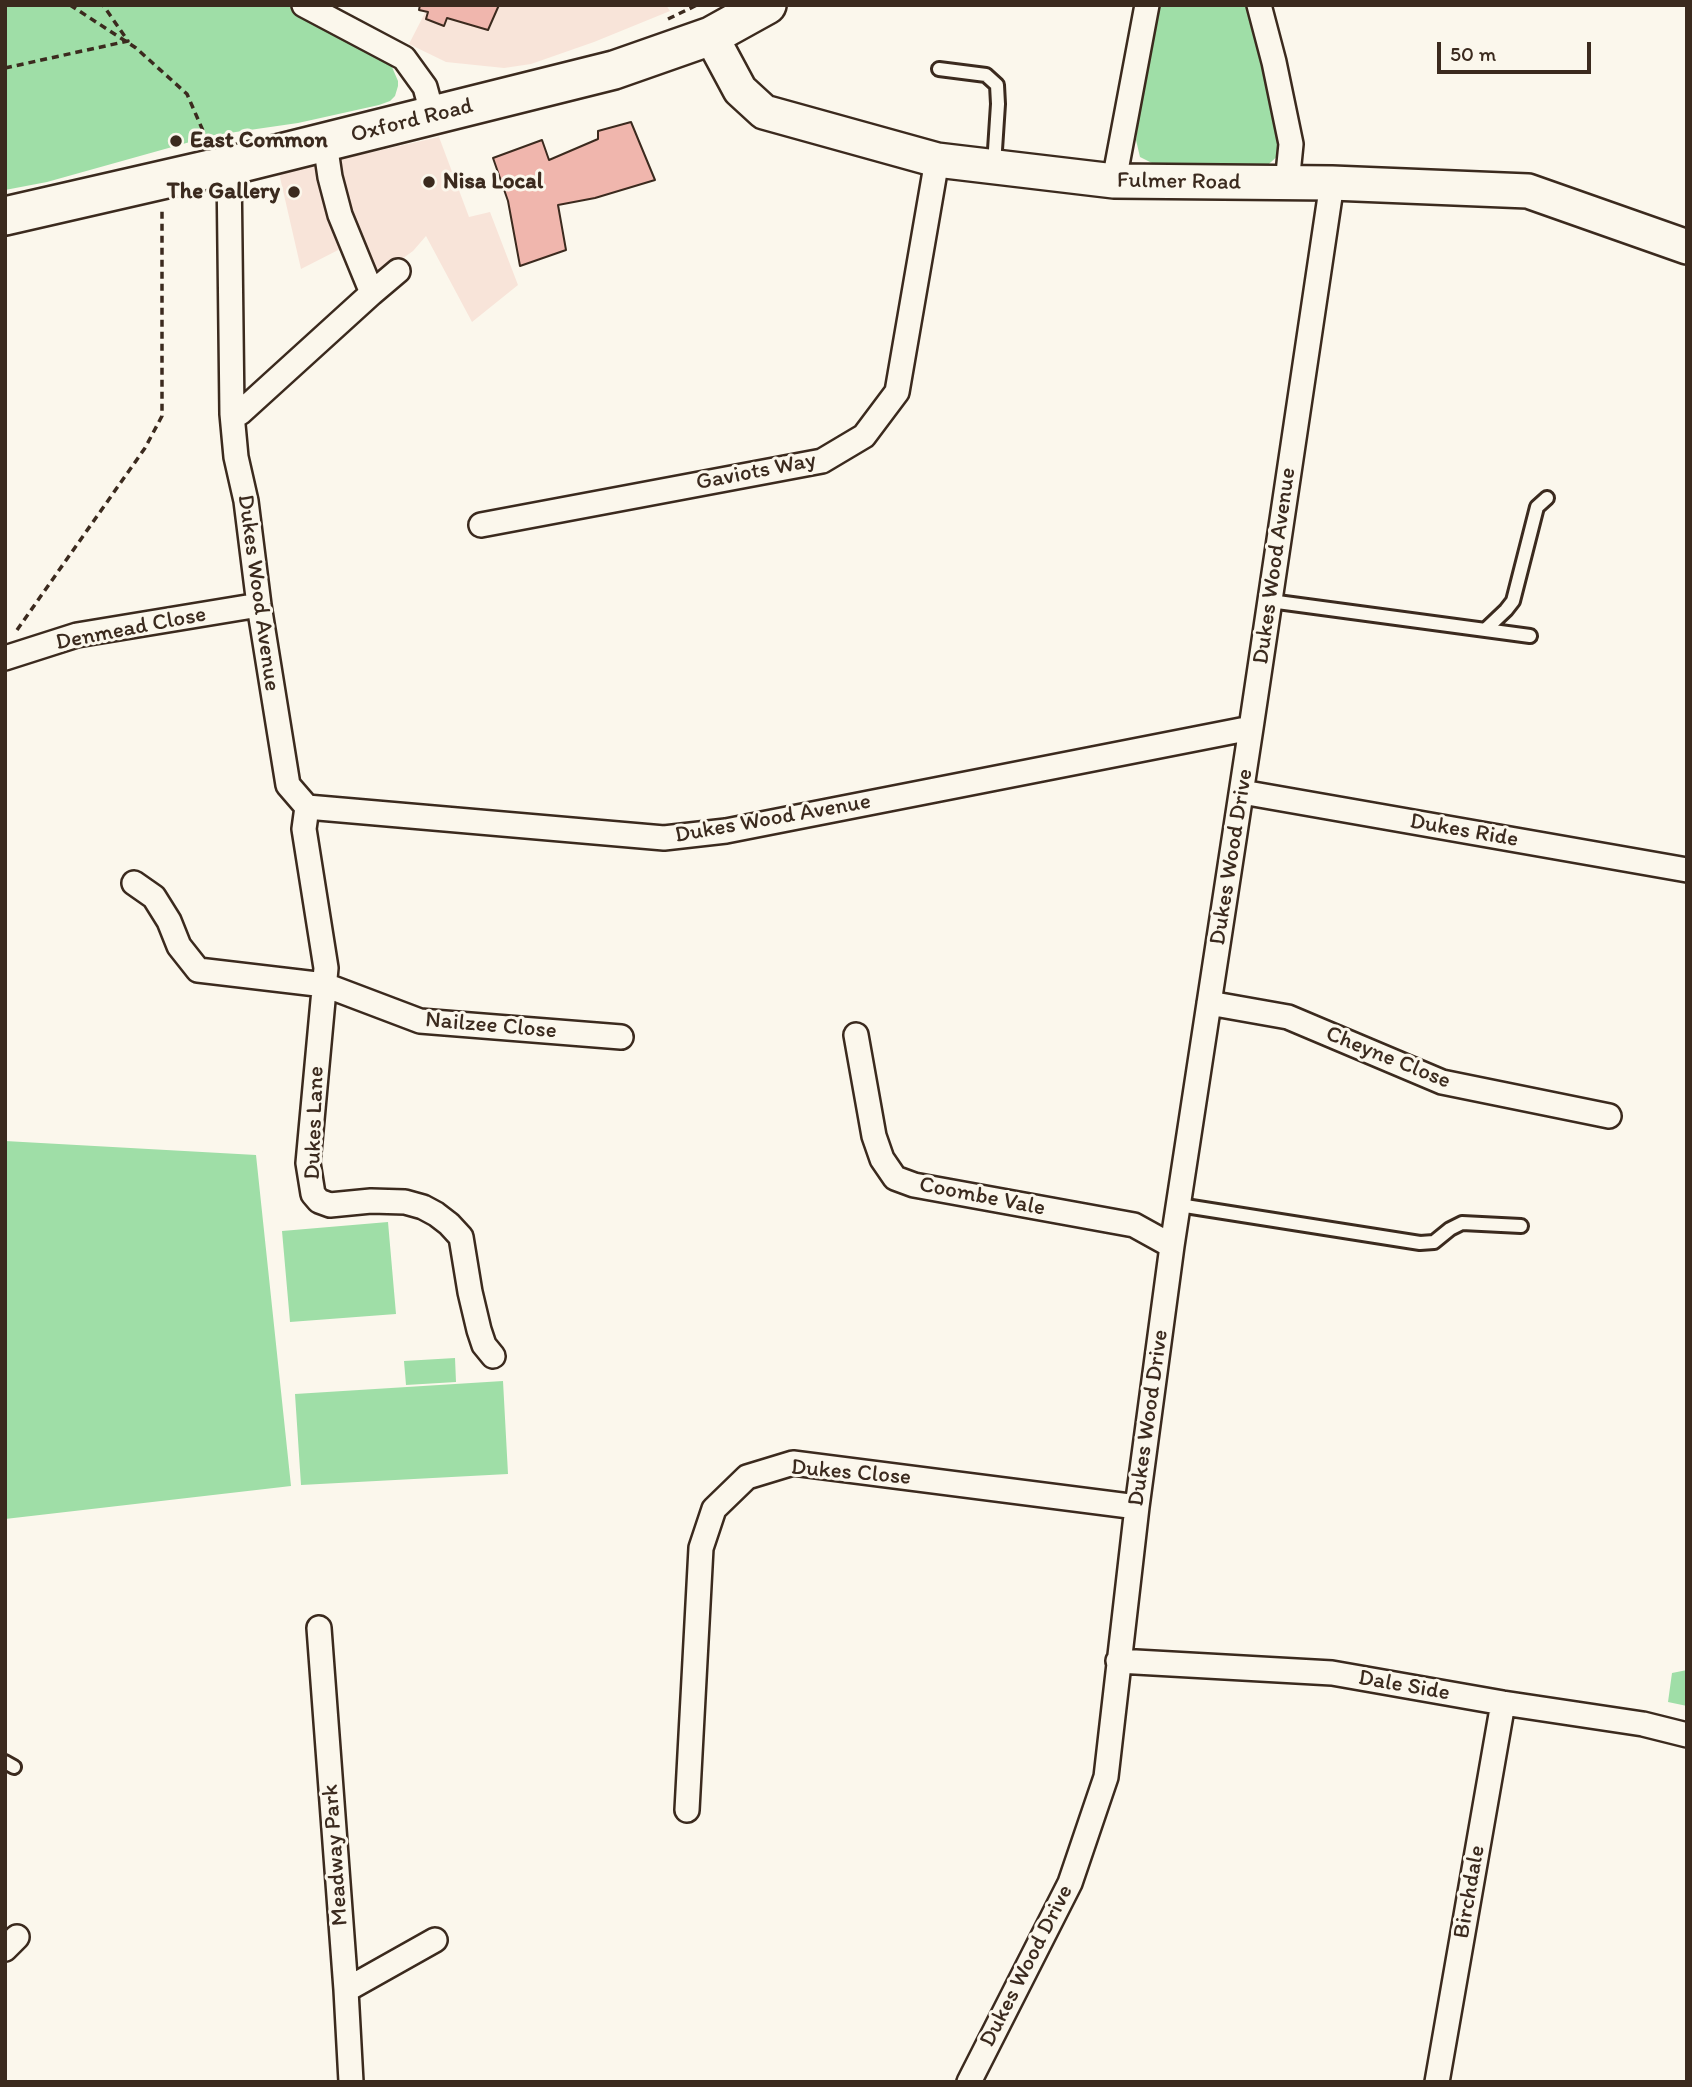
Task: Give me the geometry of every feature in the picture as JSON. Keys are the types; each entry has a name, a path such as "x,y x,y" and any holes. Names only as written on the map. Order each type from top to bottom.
{"main road":[{"name":"Oxford Road","path":"5,216 325,143 614,70 711,36 767,5"}],"street":[{"path":"304,5 404,58 425,87 433,116"},
{"path":"1114,181 1147,5"},
{"path":"1259,5 1291,144 1287,184"},
{"name":"Fulmer Road","path":"711,36 740,90 764,112 937,160 1114,181 1332,183 1528,191 1687,247"},
{"path":"325,143 340,215 372,293"},
{"name":"Gaviots Way","path":"481,525 822,461 864,436 897,392 937,160"},
{"name":"Dukes Wood Avenue","path":"220,168 236,457 246,501 259,605 288,785 307,807 664,838 726,831 1251,729 1332,183"},
{"path":"232,414 240,413 398,271"},
{"name":"Denmead Close","path":"9,647 259,605"},
{"name":"Dukes Wood Drive","path":"970,2082 1070,1883 1106,1777 1137,1507 1172,1246 1251,729"},
{"name":"Dukes Ride","path":"1242,792 1687,870"},
{"name":"Dukes Lane","path":"307,807 304,829 326,968 308,1163 313,1194 319,1202 330,1205 371,1201 405,1202 423,1207 449,1224 461,1237 479,1330 484,1345 493,1356"},
{"name":"Nailzee Close","path":"134,883 153,897 169,921 178,946 198,970 325,985 419,1021 621,1037"},
{"name":"Cheyne Close","path":"1209,1003 1288,1017 1442,1082 1609,1116"},
{"name":"Coombe Vale","path":"856,1035 874,1136 883,1159 895,1178 914,1185 1134,1225 1172,1246"},
{"name":"Dukes Close","path":"687,1810 702,1548 715,1509 747,1477 793,1463 1137,1507"},
{"name":"Meadway Park","path":"319,1628 351,2082"},
{"name":"Dale Side","path":"1118,1661 1332,1673 1643,1724 1687,1735"},
{"name":"Birchdale","path":"1437,2082 1503,1703"},
{"path":"346,1990 435,1940"}],"lane":[{"path":"939,69 986,75 997,85 994,168"},
{"path":"1486,629 1513,601 1537,506 1547,498"},
{"path":"1270,601 1530,636"},
{"path":"1179,1205 1420,1243 1434,1242 1462,1223 1521,1226"}],"path":[{"path":"70,5 128,41 187,94 220,168"},
{"path":"103,5 128,41"},
{"path":"5,68 128,41"},
{"path":"9,647 145,448 162,416 162,206"}],"shaded area":[{"path":"429,5 666,5 670,11 531,64 504,68 446,62 409,44"},
{"path":"439,137 469,217 490,212 518,285 472,322 426,236 413,251 363,287 348,245 301,269 279,173"}],"green space":[{"path":"5,5 286,5 389,60 398,86 390,101 379,105 298,123 215,135 47,182 5,190"},
{"path":"1155,5 1248,5 1255,18 1281,153 1261,171 1156,165 1140,157 1136,140"},
{"path":"5,1141 256,1155 291,1486 5,1519"},
{"path":"388,1222 396,1314 290,1322 282,1231"},
{"path":"455,1358 456,1382 406,1385 404,1361"},
{"path":"503,1381 508,1474 301,1485 295,1394"},
{"path":"1687,1670 1687,1706 1668,1702 1672,1673"}],"building":[{"path":"420,5 499,5 488,30 447,18 444,26 426,19 428,12 419,10"},
{"path":"631,122 655,180 595,198 558,205 566,250 520,266 508,201 493,158 542,140 549,160 598,139 598,131"}],"place":[{"name":"East Common","path":"176,141"},
{"name":"Nisa Local","path":"429,182"},
{"name":"The Gallery","path":"294,192"}]}
